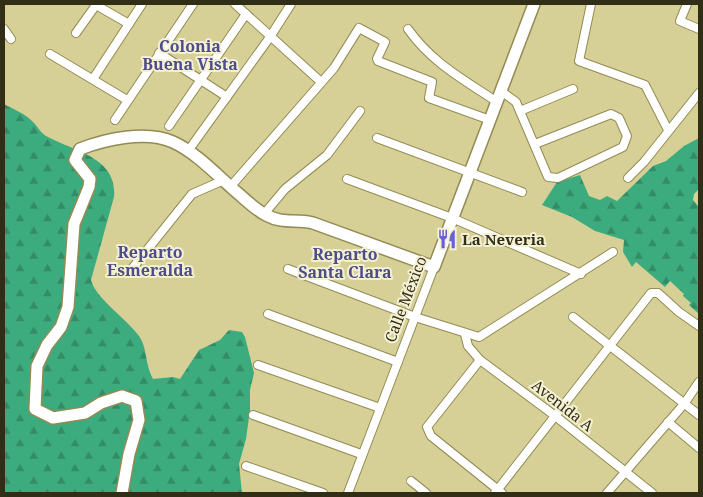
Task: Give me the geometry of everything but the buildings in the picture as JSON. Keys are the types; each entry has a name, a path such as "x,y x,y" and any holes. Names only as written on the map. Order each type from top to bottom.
{"street":[{"path":"93,79 142,4"},
{"path":"115,120 193,4"},
{"path":"235,4 321,82"},
{"path":"188,151 270,37 291,4"},
{"name":"Calle México","path":"348,493 534,4"},
{"path":"591,4 579,61 645,85 668,130"},
{"path":"687,4 680,19 683,23 699,30"},
{"path":"76,33 96,5 129,24"},
{"path":"169,126 246,14"},
{"path":"130,270 192,194 227,183 334,68 359,28 385,42 377,58 378,61 432,82 429,98 490,120"},
{"path":"4,29 11,39"},
{"path":"408,29 423,49 441,65 499,97 516,102 548,177 553,178 623,147 627,136 619,118 611,114 535,144"},
{"path":"159,53 227,97"},
{"path":"50,54 127,100"},
{"path":"520,111 573,89"},
{"path":"628,178 644,162 699,94"},
{"path":"264,214 285,189 326,155 360,111"},
{"path":"122,493 128,454 139,420 136,401 122,396 101,403 85,413 53,418 35,409 37,366 47,345 61,327 68,307 74,224 89,187 90,179 75,160 80,149 93,144 133,138 152,137 172,142 188,151 264,214 282,222 302,220 314,223 434,267"},
{"path":"377,138 522,192"},
{"path":"347,178 452,218 581,274"},
{"path":"288,269 415,317 479,338 614,252"},
{"path":"480,360 427,427 431,436 498,492 554,415 651,293 658,293 679,312 699,326"},
{"path":"268,314 398,362"},
{"path":"574,317 699,415"},
{"name":"Avenida A","path":"465,334 468,346 480,360 554,415 652,493"},
{"path":"258,365 380,408"},
{"path":"607,493 684,404 699,382"},
{"path":"253,416 362,454"},
{"path":"668,422 699,448"},
{"path":"246,466 324,493"},
{"path":"411,481 426,493"}],"green space":[{"path":"4,104 27,117 46,136 92,157 109,173 113,184 114,197 91,280 105,302 134,329 142,340 150,374 153,379 173,377 180,379 199,350 220,340 229,330 242,332 254,373 250,390 250,410 246,439 239,464 242,493 4,493"},
{"path":"699,138 699,189 694,194 693,200 699,207 699,314 689,305 691,303 683,296 684,294 670,281 665,287 636,262 632,267 623,252 624,240 595,231 572,217 542,205 557,182 580,175 589,196 600,200 607,196 617,201 653,166 666,161 684,146"}],"place":[{"name":"La Neveria","path":"447,239"}],"district":[{"name":"Colonia Buena Vista","path":"190,55"},
{"name":"Reparto Esmeralda","path":"150,261"},
{"name":"Reparto Santa Clara","path":"345,263"}]}
